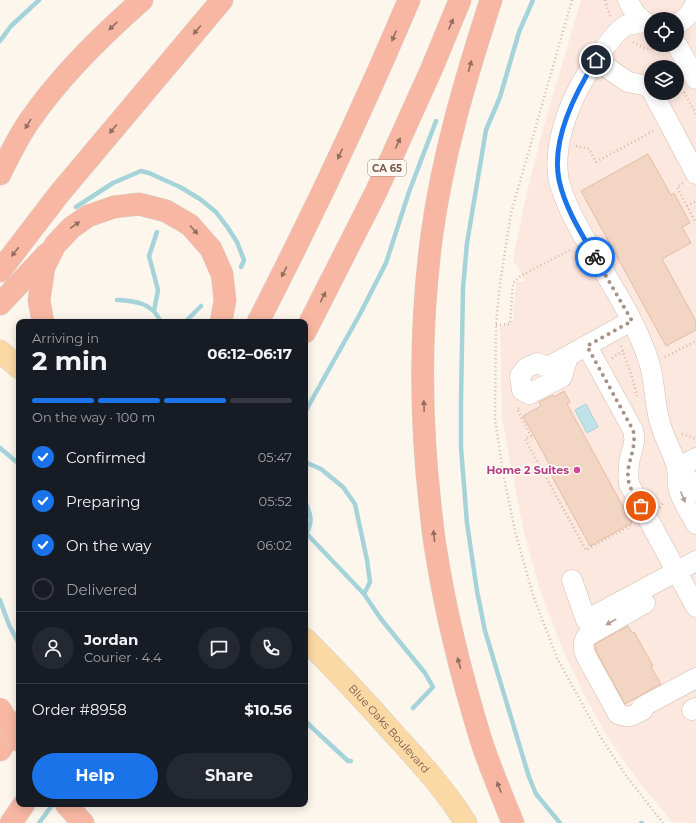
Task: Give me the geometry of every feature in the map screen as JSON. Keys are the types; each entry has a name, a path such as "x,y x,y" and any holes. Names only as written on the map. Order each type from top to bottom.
{"highway":[{"path":"0,174 29,120 59,82 89,49 142,0"},
{"path":"0,271 59,194 222,0"},
{"path":"260,319 322,195 409,0"},
{"name":"CA 65","path":"308,326 376,192 432,68 460,0"},
{"path":"491,0 471,61 440,186 432,233 425,302 423,384 426,463 436,550 455,647 482,742 513,823"},
{"path":"0,304 70,228 88,216 114,207 139,204 166,211 190,225 211,249 222,274 225,300 222,319"},
{"path":"42,319 39,300 44,267 55,245"},
{"path":"0,709 16,736"},
{"path":"0,750 16,726"},
{"path":"69,807 83,823"}],"main road":[{"path":"0,351 16,365"},
{"name":"Blue Oaks Boulevard","path":"308,642 355,690 420,762 457,808 466,823"}],"lane":[{"path":"628,0 640,24 614,36 584,78 570,107 561,138 558,159 559,180 566,201 586,242 632,321 649,363 654,383 658,418 677,468 678,486 696,524"},
{"path":"684,19 695,11"},
{"path":"679,52 688,83"},
{"path":"596,60 628,82 644,85"},
{"path":"656,100 691,177"},
{"path":"568,357 632,321"},
{"path":"587,346 633,430 635,444 630,459 628,474 629,484 646,518 696,607"},
{"path":"677,468 696,458"},
{"path":"677,468 691,482 696,492"},
{"path":"572,580 586,620 696,561"},
{"path":"645,603 587,636 583,644 583,650 618,714 624,717 631,717 696,678"}],"path":[{"path":"572,0 511,213 500,282 496,325 496,427 504,478 516,535 533,595 557,658 601,738 627,777 663,823"},
{"path":"688,83 696,114"},
{"path":"572,152 574,145 589,149 596,162 658,127"},
{"path":"691,177 677,187 696,222"},
{"path":"687,206 696,201"},
{"path":"496,325 510,324 513,283 522,275 586,242"},
{"path":"660,360 696,341"},
{"path":"598,365 623,351"},
{"path":"524,405 517,409 531,436 525,439 586,550 658,511 663,503"}],"shaded area":[{"path":"581,0 696,0 696,823 672,822 633,774 607,736 589,704 565,655 541,593 524,533 502,419 500,327 513,320 516,282 525,281 513,260 526,196 542,133"}],"water":[{"path":"586,404 598,427 587,433 575,410"}],"building":[{"path":"648,154 671,195 674,193 690,223 682,227 691,243 662,259 696,321 696,330 666,346 581,191"},
{"name":"Home 2 Suites","path":"564,391 570,402 567,404 632,523 590,546 549,471 552,469 523,416 541,406 539,402 553,395 554,397"},
{"path":"628,626 632,633 634,632 661,684 625,704 596,651 595,644"}],"waterway":[{"path":"0,41 11,26 39,0"},
{"path":"533,0 519,32 500,97 486,130 467,243 463,288 461,448 467,523 477,591 485,631 529,777 536,794 560,823"},
{"path":"308,407 360,314 386,263 409,192 436,121"},
{"path":"76,207 113,183 141,171 149,173 180,187 200,199 216,212 237,242 244,260 241,267"},
{"path":"154,311 158,290 149,256 157,232"},
{"path":"117,300 143,304 153,311 159,319"},
{"path":"188,319 201,306"},
{"path":"0,448 16,461"},
{"path":"308,463 321,469 343,487 355,504 367,560 370,582 364,594"},
{"path":"308,508 311,521 308,529"},
{"path":"308,535 364,594 381,619 425,673 433,687 413,708"},
{"path":"0,600 9,625 16,638"},
{"path":"308,724 348,761 351,761"},
{"path":"39,823 51,807"}],"way so far":[{"path":"595,257 632,321 587,346 633,430 635,444 630,459 628,474 629,484 641,506"}],"place":[{"name":"Home 2 Suites","path":"577,470"}],"route":[{"path":"595,257 575,221 566,201 559,180 558,159 561,138 570,107 584,78 596,60"}]}
